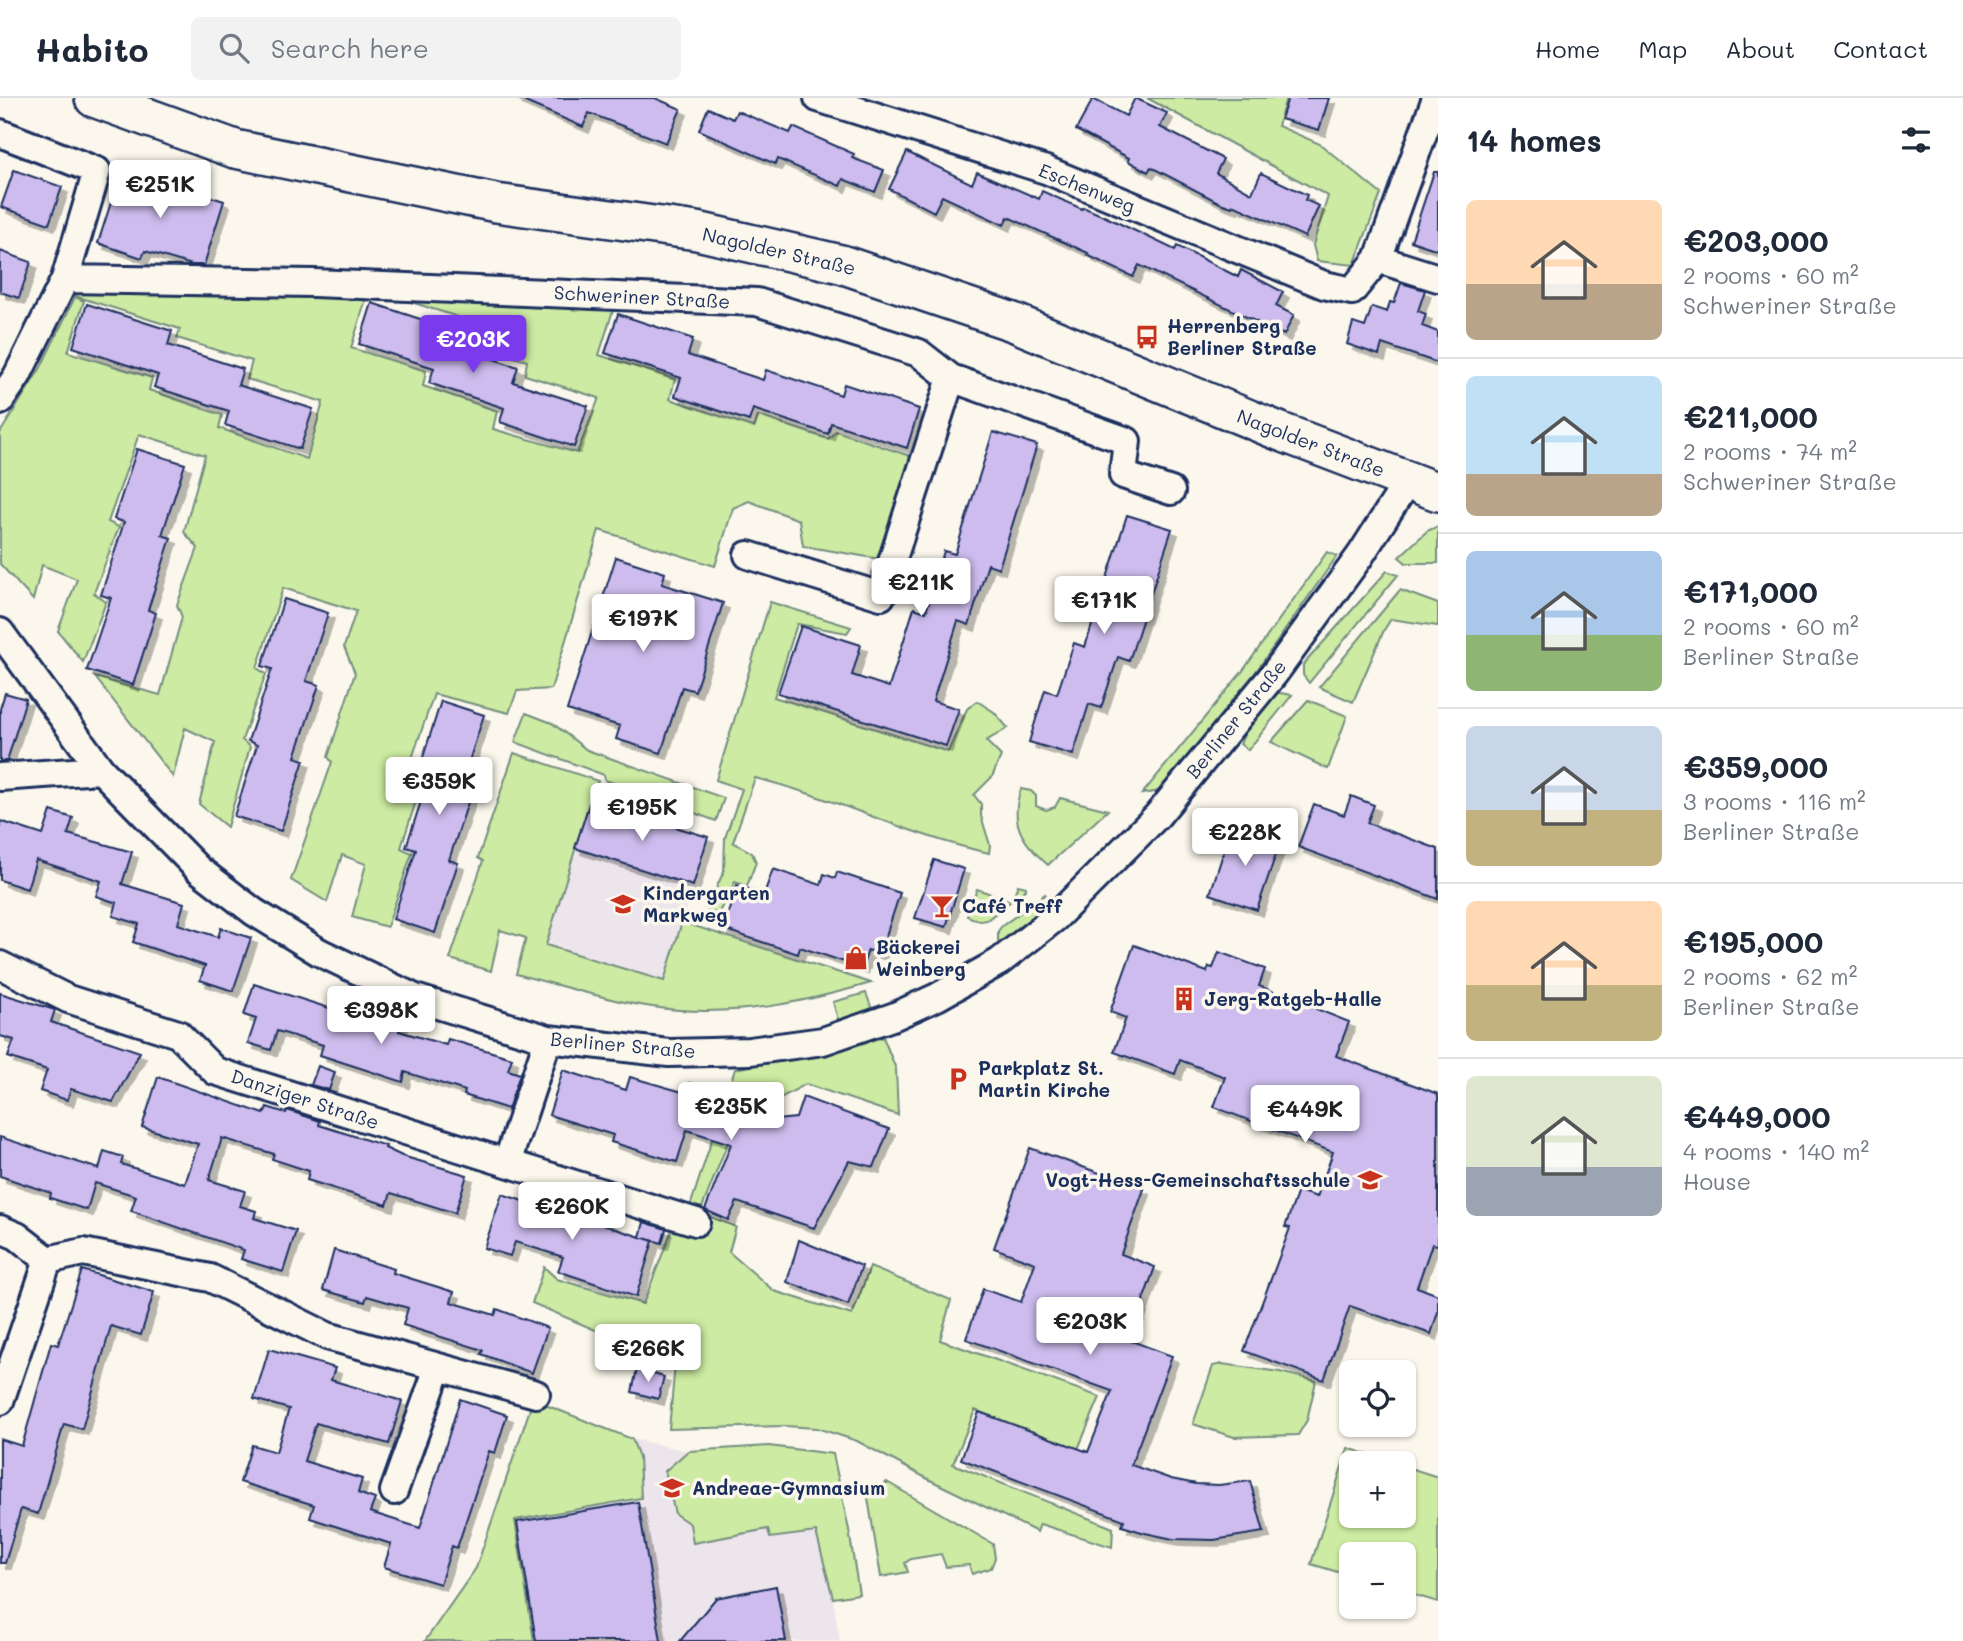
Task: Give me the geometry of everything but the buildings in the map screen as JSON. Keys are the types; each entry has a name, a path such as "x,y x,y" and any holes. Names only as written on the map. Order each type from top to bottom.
{"main road":[{"name":"Nagolder Straße","path":"94,98 235,149 496,202 697,231 841,264 1013,322 1281,432 1423,486"}],"street":[{"name":"Eschenweg","path":"818,98 1046,170 1324,285 1352,291 1378,259"},
{"path":"1436,98 1378,259 1438,278"},
{"path":"0,133 97,171 65,279 17,376 0,401"},
{"name":"Schweriner Straße","path":"65,279 314,283 757,302 919,353 951,378 1127,441 1123,475 1171,491"},
{"path":"748,555 881,596 951,378"},
{"name":"Berliner Straße","path":"0,632 101,770 198,869 254,912 318,952 415,998 548,1040 669,1053 750,1051 822,1041 895,1016 937,997 999,962 1055,918 1157,817 1274,674 1360,556 1423,486"},
{"path":"0,777 101,770"},
{"name":"Danziger Straße","path":"0,965 68,999 178,1034 215,1071 696,1222"},
{"path":"507,1163 548,1040"},
{"path":"0,1229 17,1236 48,1260"},
{"path":"48,1260 83,1252 210,1278 327,1336 536,1394"},
{"path":"0,1401 48,1260"},
{"path":"394,1491 438,1368"}],"shaded area":[{"name":"Kindergarten Markweg","path":"590,801 708,837 664,981 546,945"},
{"name":"Andreae-Gymnasium","path":"533,1400 632,1439 688,1451 769,1446 833,1454 817,1532 840,1641 425,1641 476,1568"}],"green space":[{"path":"1147,98 1286,98 1278,126 1320,144 1381,194 1354,265 1317,261 1313,245 1328,196"},
{"path":"79,290 367,296 351,348 426,371 423,386 497,411 493,429 577,453 599,398 525,375 527,361 455,338 461,318 386,294 615,304 599,355 675,379 670,399 754,428 758,416 828,439 836,431 913,457 880,559 803,546 799,520 749,501 733,508 715,566 599,530 551,689 517,691 509,713 434,694 406,776 422,782 401,848 412,853 387,927 352,917 366,864 342,855 327,902 291,880 332,762 328,757 355,673 344,647 356,611 283,588 257,668 266,674 242,740 250,747 227,827 199,804 215,742 185,728 173,777 95,677 160,695 182,617 177,605 198,548 184,532 205,455 139,434 108,522 119,527 94,593 106,602 83,662 58,631 77,579 42,565 33,600 0,564 0,433 40,369 75,297 84,301 68,352 152,378 149,390 222,415 219,428 307,459 323,402 247,379 252,361 177,338 180,329 75,296"},
{"path":"1438,526 1438,563 1406,563 1399,557 1427,531"},
{"path":"1327,552 1337,556 1255,673 1160,791 1142,794 1242,672"},
{"path":"1387,571 1398,575 1309,683 1303,675 1303,665"},
{"path":"1400,590 1438,604 1438,626 1391,619 1353,702 1319,687"},
{"path":"770,602 851,627 847,633 797,624 774,697 948,752 967,709 977,701 994,712 1008,728 986,741 1001,756 992,777 974,795 981,804 981,816 990,845 989,853 930,837 814,795 755,778 733,842 752,853 756,862 747,886 735,882 718,914 708,911 724,871 725,838 742,789 716,780"},
{"path":"1274,692 1292,695 1248,750 1240,744 1249,723"},
{"path":"1308,700 1347,716 1328,769 1271,742"},
{"path":"526,713 552,723 587,750 724,798 716,821 605,780 604,775 515,742"},
{"path":"514,753 598,781 546,945 664,981 682,922 871,983 776,1005 728,1010 679,1010 617,1001 516,974 526,938 500,930 491,971 450,959 483,861 478,858"},
{"path":"1021,789 1031,791 1036,796 1036,806 1046,810 1055,807 1060,798 1108,810 1048,865 1031,848 1020,831 1016,812"},
{"path":"1018,885 1026,887 1026,889 1011,901"},
{"path":"977,889 1011,901 987,920 980,921 967,916"},
{"path":"1045,894 1049,903 1047,907 1002,942 998,941 998,931 1002,926"},
{"path":"866,993 872,1009 838,1020 833,1002"},
{"path":"883,1037 896,1069 898,1115 806,1084 736,1122 700,1213 736,1227 729,1252 774,1291 852,1315 870,1267 951,1300 940,1340 1100,1397 1078,1449 975,1410 953,1464 1113,1528 1112,1547 1040,1524 1037,1532 857,1441 817,1428 785,1426 669,1429 675,1364 532,1303 544,1267 557,1279 643,1304 675,1222 685,1222 735,1069 817,1057"},
{"path":"1222,1364 1280,1372 1316,1381 1307,1420 1298,1435 1234,1437 1193,1424 1213,1366"},
{"path":"533,1400 632,1439 639,1457 641,1498 515,1520 534,1641 425,1641 476,1568"},
{"path":"769,1446 833,1454 859,1594 833,1598 816,1532 770,1538 768,1529 693,1543 690,1524 675,1514 665,1471 688,1451"},
{"path":"1416,1470 1438,1477 1438,1602 1416,1596 1416,1542 1339,1542 1339,1572 1311,1564 1339,1476 1339,1528 1416,1528"},
{"path":"887,1482 993,1544 995,1558 991,1568 972,1574 969,1565 946,1567 941,1554 911,1559 905,1563 908,1572 881,1577 868,1498 871,1491"}],"place":[{"name":"Herrenberg Berliner Straße","path":"1147,337"},
{"name":"Kindergarten Markweg","path":"623,904"},
{"name":"Café Treff","path":"942,906"},
{"name":"Bäckerei Weinberg","path":"856,958"},
{"name":"Jerg-Ratgeb-Halle","path":"1184,999"},
{"name":"Parkplatz St. Martin Kirche","path":"958,1079"},
{"name":"Vogt-Hess-Gemeinschaftsschule","path":"1370,1180"},
{"name":"Andreae-Gymnasium","path":"672,1488"}]}
